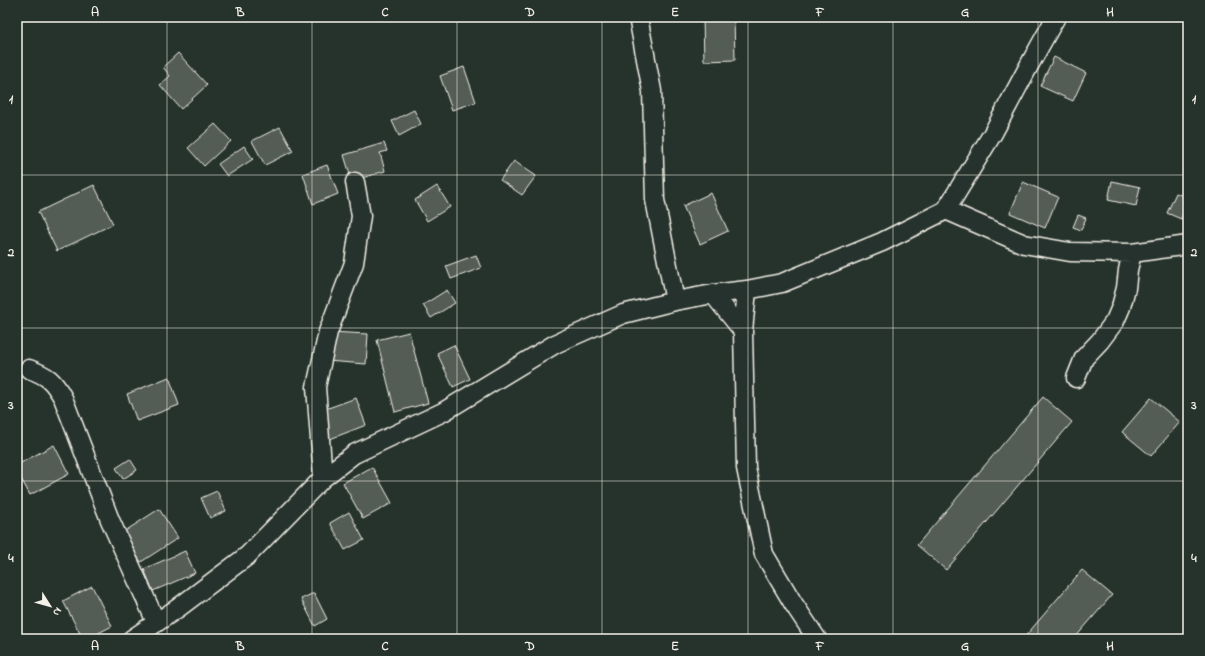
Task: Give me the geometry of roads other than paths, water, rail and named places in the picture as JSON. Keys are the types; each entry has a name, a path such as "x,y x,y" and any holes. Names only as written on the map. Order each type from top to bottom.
{"street":[{"path":"638,17 652,91 655,200 675,301"},
{"path":"132,639 184,604 247,556 323,478 354,454 442,412 555,344 623,314 675,301 782,283 882,242 946,210 994,133 1056,17"},
{"path":"323,478 316,387 328,332 354,263 361,216 355,182"},
{"path":"946,210 1024,244 1070,252 1132,253 1188,245"},
{"path":"1076,378 1084,358 1100,341 1114,321 1121,307 1132,253"},
{"path":"747,290 743,331 746,468 764,554 793,603 817,639"},
{"path":"713,294 743,331"},
{"path":"28,369 45,375 56,385 63,398 110,520 156,622"}]}
